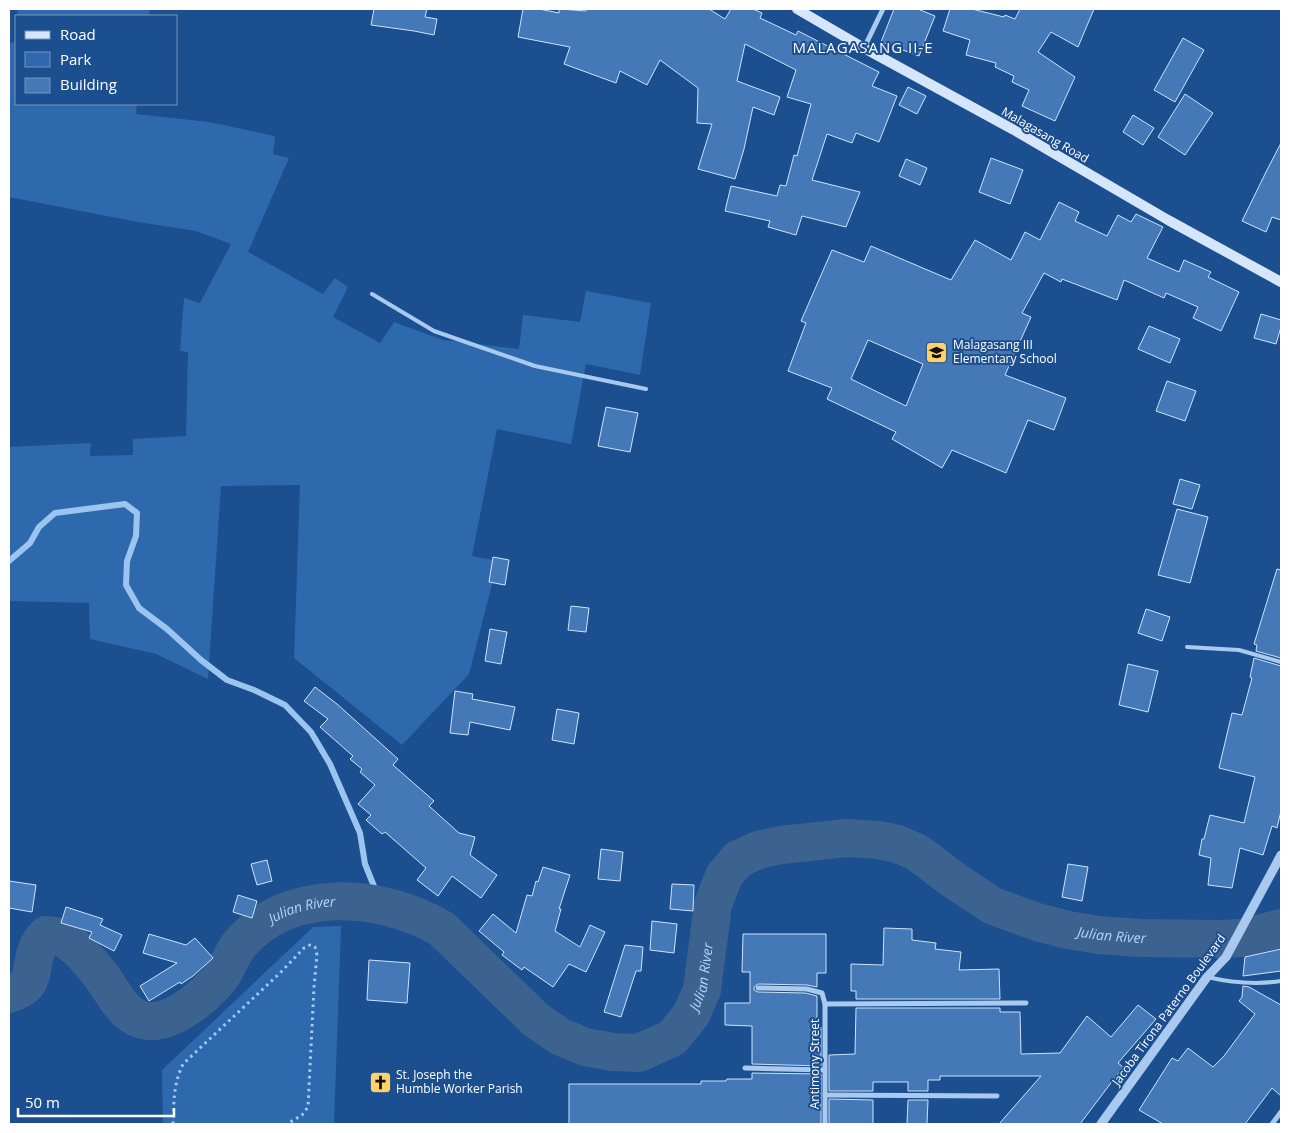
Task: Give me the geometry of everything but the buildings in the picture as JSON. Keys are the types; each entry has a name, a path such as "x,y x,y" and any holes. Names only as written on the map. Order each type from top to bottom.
{"main road":[{"name":"Malagasang Road","path":"797,9 1281,282"}],"street":[{"path":"864,48 883,9"},
{"name":"Jacoba Tirona Paterno Boulevard","path":"1101,1124 1207,977 1226,957 1281,855"},
{"path":"758,988 807,989 822,993 825,1004 1026,1003"},
{"name":"Antimony Street","path":"825,1004 825,1124"},
{"path":"744,1068 825,1070"},
{"path":"825,1094 997,1096"},
{"path":"1272,1124 1281,1112"}],"lane":[{"path":"372,294 434,332 476,344 535,366 646,389"},
{"path":"1188,647 1239,650 1281,662"},
{"path":"1207,977 1230,983 1259,984 1281,981"}],"path":[{"path":"173,1124 176,1078 183,1064 310,944 316,947 317,955 308,1107 302,1115 287,1124"}],"green space":[{"path":"18,9 150,9 149,15 17,15"},
{"path":"15,42 15,105 137,105 136,114 209,122 275,136 273,154 289,158 248,252 323,294 335,278 348,287 333,317 380,343 394,322 443,340 519,349 523,315 580,322 586,291 651,303 640,375 586,364 571,444 497,429 472,556 498,561 469,674 402,745 294,658 300,485 221,486 208,679 156,654 90,639 89,603 9,601 9,447 91,443 90,456 133,455 133,439 186,436 188,352 180,351 184,298 200,303 231,244 196,231 138,222 9,197 9,43"},
{"path":"341,926 334,1124 163,1124 162,1070 313,927"}],"waterway":[{"path":"9,561 30,543 39,527 55,513 125,504 137,513 136,536 127,561 126,585 139,608 227,680 254,690 285,705 311,732 330,764 360,833 365,864 382,906"},
{"name":"Julian River","path":"9,994 26,985 32,974 36,952 40,942 46,935 61,937 78,949 88,960 126,1010 139,1019 157,1021 168,1018 189,1007 208,991 222,975 239,945 259,926 283,913 309,905 336,901 364,903 392,908 418,917 442,929 536,1020 559,1036 585,1047 613,1052 639,1053 672,1038 691,1015 702,990 713,904 724,876 738,859 758,850 781,845 847,838 878,840 898,844 918,853 955,881 993,906 1037,922 1068,930 1099,935 1140,938 1219,939 1242,938 1281,928"}],"place":[{"name":"Malagasang III Elementary School","path":"937,352"},
{"name":"St. Joseph the Humble Worker Parish","path":"380,1082"}],"district":[{"name":"MALAGASANG II-E","path":"863,48"}]}
